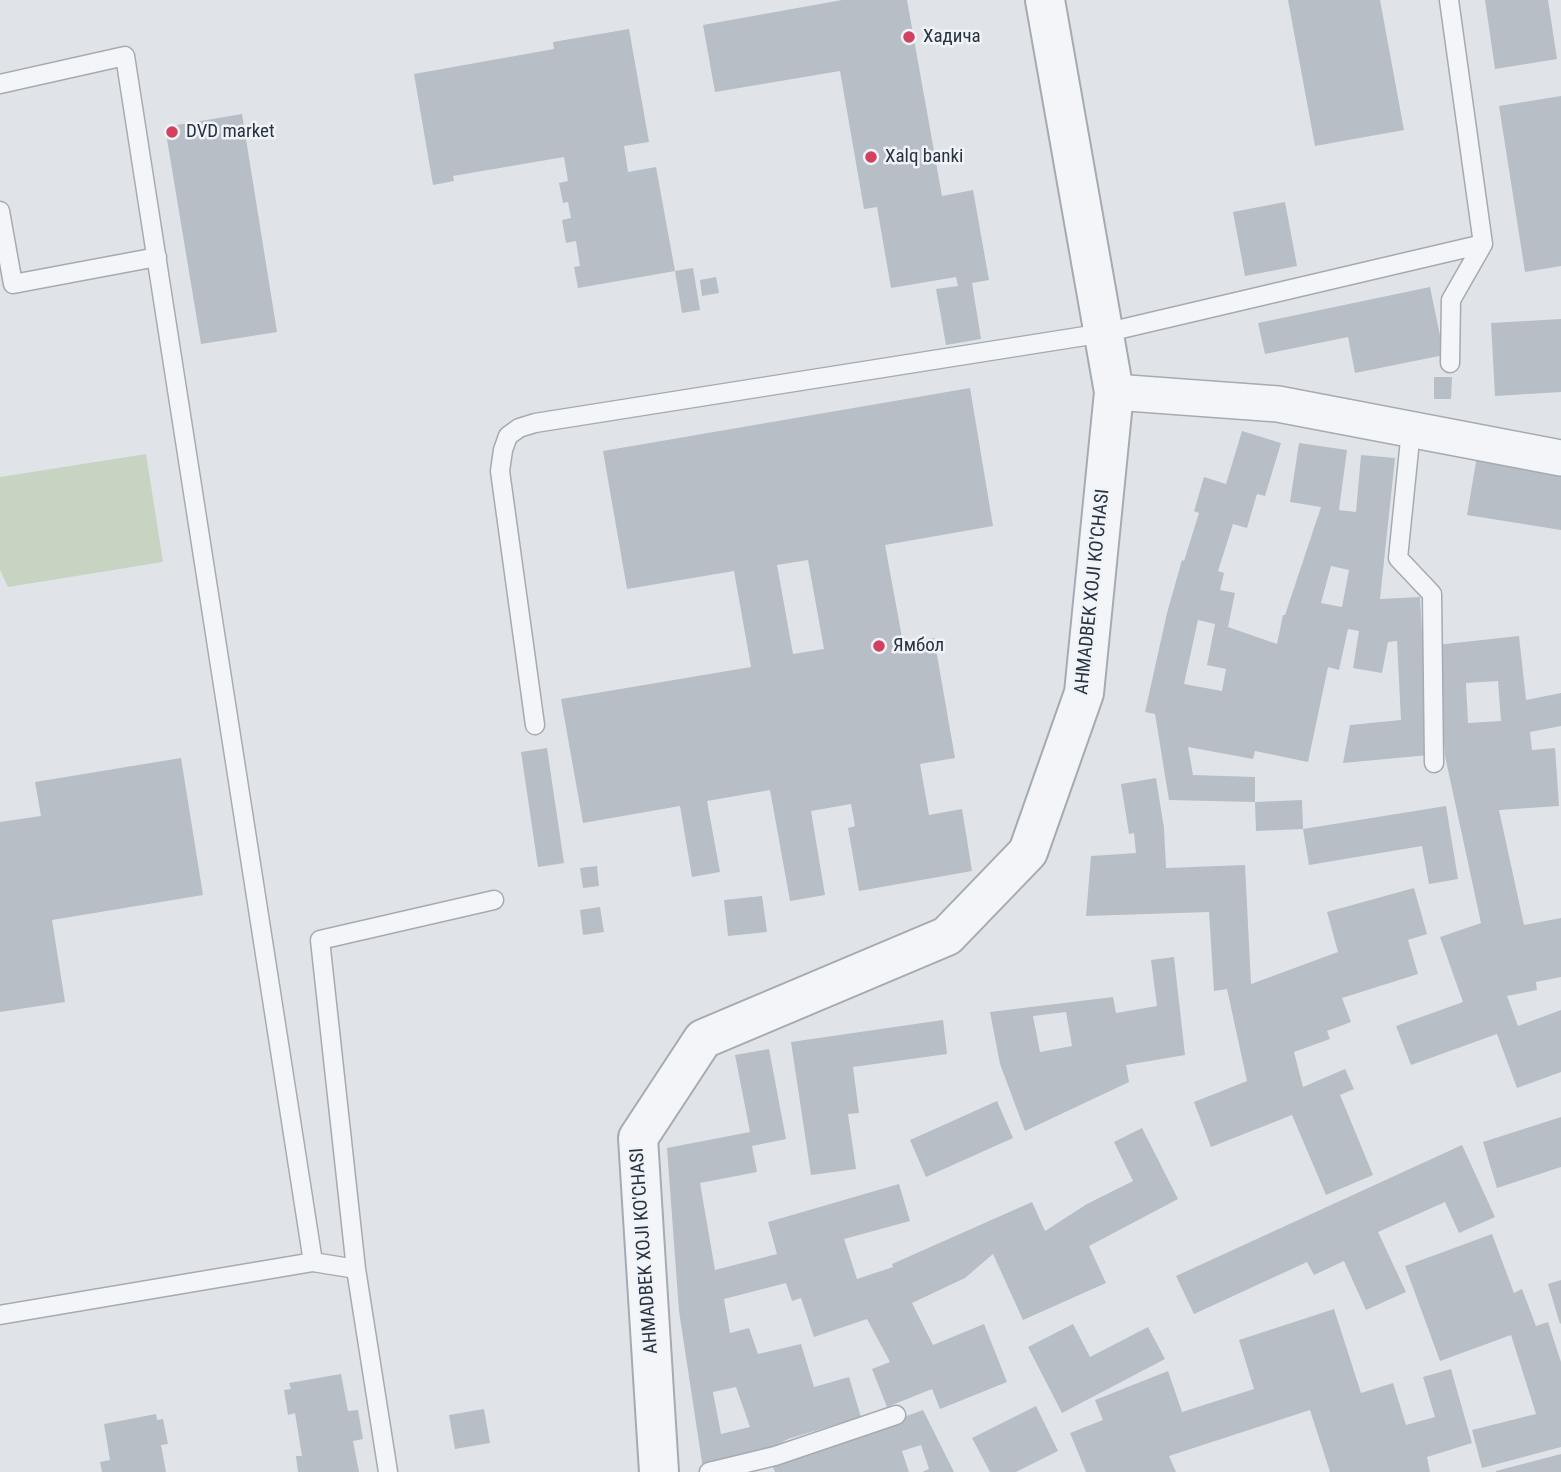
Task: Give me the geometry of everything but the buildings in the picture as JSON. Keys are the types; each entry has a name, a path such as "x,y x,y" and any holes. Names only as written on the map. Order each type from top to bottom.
{"street":[{"name":"AHMADBEK XOJI KO'CHASI","path":"659,1472 638,1138 703,1039 947,936 1028,852 1084,693 1114,392 1045,0"},
{"path":"1114,392 1278,404 1561,458"}],"lane":[{"path":"1449,0 1483,244 1451,300 1450,363"},
{"path":"0,84 125,56 313,1262"},
{"path":"0,211 13,284 157,257"},
{"path":"535,725 500,471 503,450 509,436 519,428 535,423 1104,333 1483,244"},
{"path":"1411,430 1398,558 1432,594 1434,763"},
{"path":"388,1472 356,1269 320,940 494,900"},
{"path":"0,1315 313,1262 356,1269"},
{"path":"709,1472 775,1456 896,1415"}],"green space":[{"path":"146,454 163,562 8,587 0,570 0,477"}],"place":[{"name":"Хадича","path":"909,37"},
{"name":"DVD market","path":"172,132"},
{"name":"Xalq banki","path":"871,157"},
{"name":"Ямбол","path":"879,646"}]}
